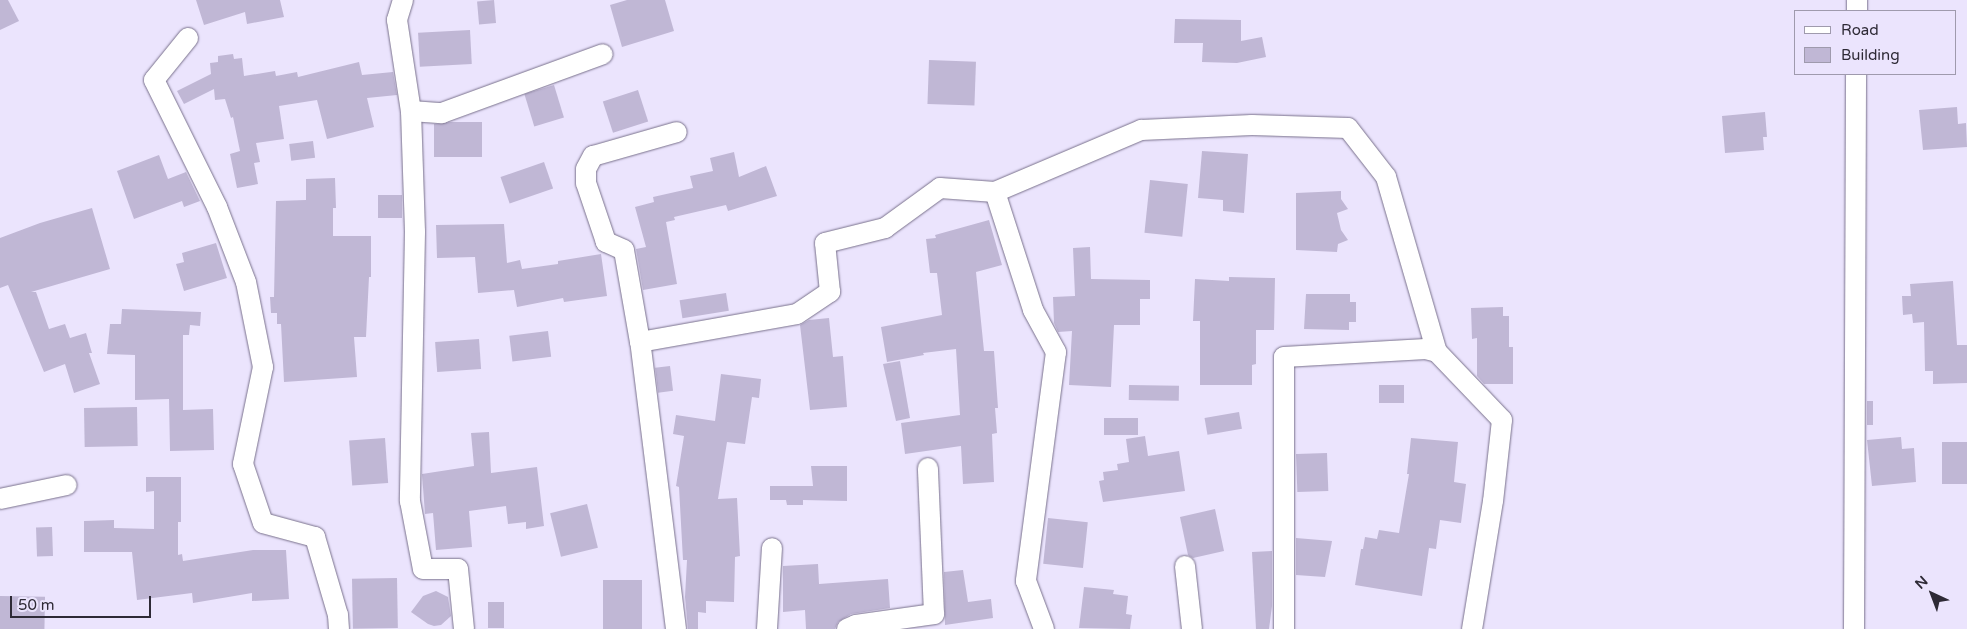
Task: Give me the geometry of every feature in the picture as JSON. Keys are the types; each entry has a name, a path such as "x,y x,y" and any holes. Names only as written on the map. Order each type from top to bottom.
{"street":[{"path":"403,0 396,20 411,110 415,232 410,501 423,569 458,569 464,629"},
{"path":"188,38 154,80 217,207 246,282 263,367 242,464 263,523 315,537 338,615 339,629"},
{"path":"411,110 442,113 604,54"},
{"path":"1854,629 1856,75"},
{"path":"640,342 797,314 830,292 825,243 885,228 940,188 995,192 1141,130 1252,125 1348,128 1386,177 1437,352 1502,420 1493,500 1472,629"},
{"path":"676,629 640,342 624,250 606,242 586,183 586,169 593,156 677,132"},
{"path":"995,192 1034,310 1056,352 1026,581 1044,629"},
{"path":"1284,629 1284,357 1426,349 1437,352"},
{"path":"847,629 856,625 934,614 928,468"},
{"path":"0,499 67,485"},
{"path":"766,629 772,548"},
{"path":"1185,566 1192,629"}],"building":[{"path":"0,0 8,0 19,21 0,30"},
{"path":"196,0 280,0 284,17 247,24 245,12 204,25"},
{"path":"494,0 496,23 479,24 477,1"},
{"path":"627,0 665,0 674,31 622,47 610,5"},
{"path":"1175,19 1241,20 1241,41 1262,37 1266,57 1237,63 1202,62 1203,43 1174,43"},
{"path":"470,30 472,64 420,67 418,33"},
{"path":"233,54 234,59 242,58 244,76 275,71 276,76 297,72 298,77 359,62 362,75 393,72 397,95 367,98 374,127 327,139 317,100 279,106 284,139 256,143 260,162 254,163 258,184 237,188 230,154 240,151 233,117 231,118 225,99 215,100 214,89 184,104 177,91 211,74 210,63 218,62 218,56"},
{"path":"929,60 976,62 974,106 927,104"},
{"path":"554,85 564,118 534,127 524,94"},
{"path":"638,90 648,121 613,133 603,101"},
{"path":"1957,107 1958,124 1966,123 1967,147 1923,150 1919,110"},
{"path":"1765,112 1767,137 1763,137 1764,150 1725,153 1722,116"},
{"path":"482,122 482,157 434,157 434,124"},
{"path":"313,141 315,158 291,161 289,144"},
{"path":"1202,151 1248,154 1244,213 1223,211 1223,200 1198,198"},
{"path":"734,152 739,177 766,166 777,196 728,211 726,205 674,217 675,220 666,222 677,284 643,290 636,249 646,247 635,207 654,202 653,197 693,188 690,176 713,171 710,158"},
{"path":"159,155 168,179 186,172 200,201 184,207 182,201 134,219 117,171"},
{"path":"544,162 553,188 510,203 501,177"},
{"path":"335,178 336,208 333,208 333,236 371,236 371,277 369,277 366,337 354,337 357,377 284,382 281,324 277,324 277,313 271,313 270,297 274,297 276,201 306,200 306,179"},
{"path":"1150,180 1188,184 1182,237 1144,233"},
{"path":"1341,191 1341,199 1348,209 1337,213 1341,230 1348,240 1338,244 1337,252 1296,250 1296,193"},
{"path":"378,195 402,195 402,218 378,218"},
{"path":"92,208 110,269 31,292 36,292 49,329 65,324 70,338 86,333 92,353 89,353 100,384 74,393 65,364 44,372 8,285 0,288 0,238 40,223"},
{"path":"989,220 1002,265 976,272 984,351 994,351 998,408 995,408 997,433 992,434 994,482 963,484 961,446 905,454 901,423 960,415 956,349 923,353 924,355 887,362 881,327 942,315 937,273 930,273 926,239 936,238 935,235"},
{"path":"504,224 507,263 520,260 522,269 558,264 558,261 601,254 607,296 564,302 563,298 517,307 514,290 478,293 475,257 437,258 436,225"},
{"path":"216,243 227,278 184,291 176,264 184,262 182,253"},
{"path":"1090,247 1091,279 1150,280 1150,299 1140,299 1140,325 1114,325 1111,387 1069,385 1072,331 1058,332 1054,323 1053,297 1075,296 1073,248"},
{"path":"1229,277 1275,278 1274,330 1256,330 1256,364 1252,365 1252,385 1200,385 1200,321 1193,321 1195,279 1229,281"},
{"path":"1953,281 1957,345 1967,345 1967,383 1933,384 1933,371 1925,371 1924,322 1913,323 1912,314 1903,315 1902,296 1911,296 1910,284"},
{"path":"726,293 729,311 682,318 680,300"},
{"path":"1306,294 1350,294 1350,302 1356,302 1356,322 1349,322 1349,330 1304,329"},
{"path":"1503,307 1503,316 1509,316 1509,347 1513,347 1513,384 1484,384 1477,376 1477,338 1472,339 1471,308"},
{"path":"122,309 201,312 200,326 190,325 189,335 183,335 183,410 213,409 214,450 170,451 169,399 135,400 135,355 107,354 110,324 121,324"},
{"path":"829,318 833,357 843,356 847,407 810,410 800,325 809,320"},
{"path":"548,331 551,357 512,362 509,336"},
{"path":"479,339 481,369 437,372 435,342"},
{"path":"900,361 910,418 896,421 883,364"},
{"path":"670,366 673,391 658,393 655,368"},
{"path":"721,374 761,379 759,398 752,397 745,444 727,442 718,499 737,498 740,556 735,557 734,602 706,601 706,613 698,612 698,629 688,629 685,597 687,560 683,560 679,487 676,486 684,436 673,434 676,415 715,421"},
{"path":"1129,385 1179,386 1179,401 1129,400"},
{"path":"1379,385 1404,385 1404,403 1379,403"},
{"path":"1867,401 1873,401 1873,425 1867,425"},
{"path":"137,407 138,446 85,447 84,408"},
{"path":"1239,412 1242,429 1207,435 1205,418"},
{"path":"1104,418 1138,418 1138,435 1104,435"},
{"path":"489,432 491,473 537,467 544,526 526,529 526,522 508,524 506,506 469,511 472,547 436,550 433,513 425,514 422,474 474,466 471,433"},
{"path":"1145,436 1148,456 1179,451 1185,491 1103,502 1099,481 1104,480 1103,472 1118,470 1117,464 1129,462 1126,439"},
{"path":"1901,437 1902,449 1914,448 1916,482 1872,486 1867,440"},
{"path":"385,438 388,483 352,485 349,441"},
{"path":"1411,438 1458,442 1454,482 1466,484 1461,523 1440,520 1436,549 1429,548 1422,596 1355,585 1365,537 1377,539 1379,530 1399,533 1409,474 1407,474"},
{"path":"1942,442 1967,442 1967,484 1942,484"},
{"path":"1327,453 1328,491 1297,492 1296,454"},
{"path":"811,466 847,466 847,501 803,500 803,505 787,505 786,500 770,500 770,486 813,486"},
{"path":"146,477 181,477 181,522 178,522 178,555 182,554 183,561 253,550 286,550 289,599 252,601 252,593 193,603 192,593 137,600 132,552 84,552 84,521 114,520 114,528 154,529 154,491 146,492"},
{"path":"587,504 598,548 561,557 550,513"},
{"path":"1215,509 1224,551 1193,558 1188,555 1180,517"},
{"path":"1048,518 1088,522 1083,568 1043,564"},
{"path":"52,527 53,556 37,557 36,528"},
{"path":"1296,538 1332,541 1325,577 1296,575"},
{"path":"1272,551 1272,606 1269,629 1256,629 1252,552"},
{"path":"818,564 819,584 888,579 890,608 851,614 838,622 835,629 806,629 805,610 783,612 783,566"},
{"path":"963,570 968,602 991,599 993,618 945,625 944,572"},
{"path":"397,578 398,628 353,629 352,579"},
{"path":"603,580 642,580 642,629 603,629"},
{"path":"1084,587 1114,590 1113,594 1128,596 1126,614 1132,615 1130,629 1079,628"},
{"path":"436,591 448,597 451,616 441,625 434,626 411,612 423,596"},
{"path":"0,596 45,597 44,629 0,629"},
{"path":"488,602 504,602 504,628 488,628"}]}
